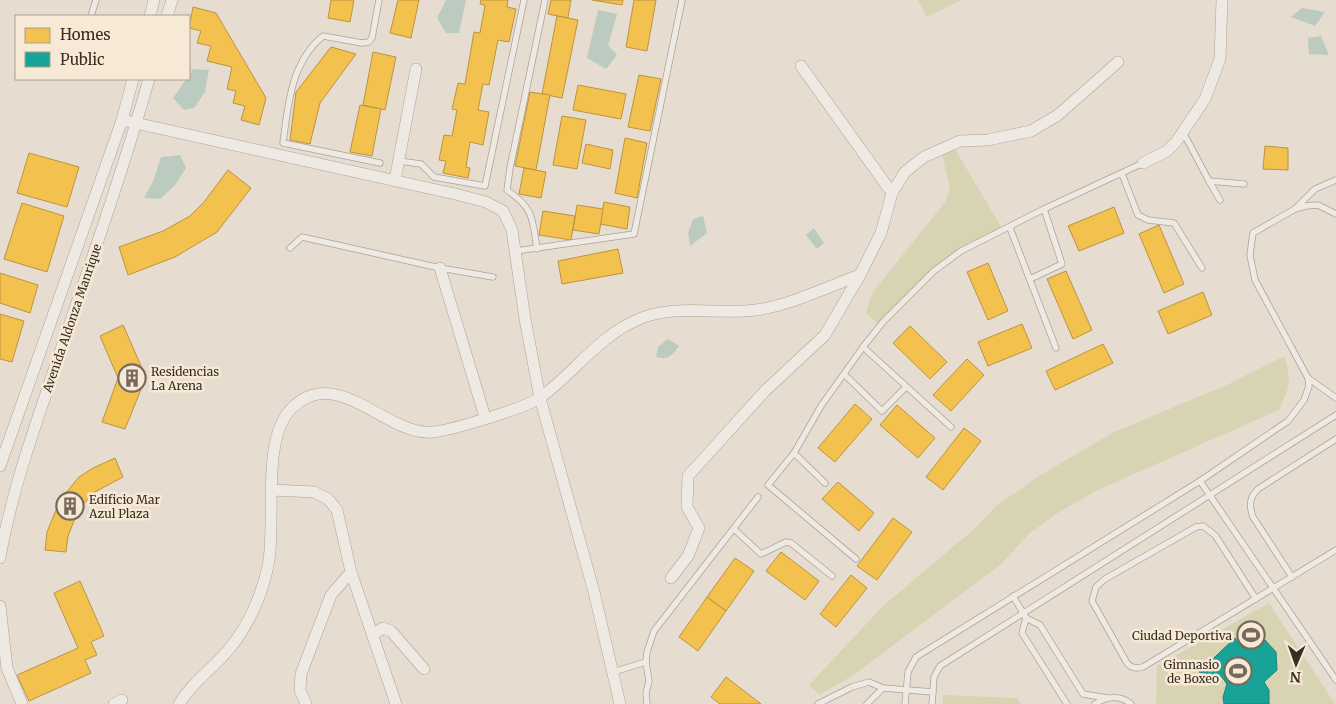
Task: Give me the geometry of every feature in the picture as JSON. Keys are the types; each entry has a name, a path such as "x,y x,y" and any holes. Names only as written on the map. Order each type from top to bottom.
{"street":[{"path":"150,15 154,0"},
{"path":"167,15 172,0"},
{"path":"1144,163 1167,151 1183,132 1205,99 1220,60 1222,0"},
{"path":"672,578 688,556 699,528 687,507 688,476 765,391 825,335 860,275 881,233 892,193 905,172 924,156 960,140 988,140 1031,131 1058,115 1118,62"},
{"path":"801,66 892,193"},
{"path":"395,180 416,69"},
{"name":"Avenida Aldonza Manrique","path":"0,466 122,120 133,80"},
{"name":"Avenida Aldonza Manrique","path":"0,558 10,508 29,446 149,80"},
{"path":"122,120 395,180 486,202 503,212 512,230 525,319 540,398 620,704"},
{"path":"440,268 485,418"},
{"path":"179,704 193,685 231,647 253,609 264,582 271,548 274,448 282,422 292,408 308,398 323,394 341,396 414,430 429,432 448,430 540,398 611,334 640,318 668,313 756,310 788,301 860,275"},
{"path":"272,490 314,492 324,496 337,510 350,572 396,704"},
{"path":"306,704 300,690 301,674 332,595 350,572"},
{"path":"0,606 2,646 7,668 22,704"},
{"path":"373,635 383,628 391,631 424,669"}],"lane":[{"path":"91,15 96,0"},
{"path":"379,0 372,38 369,42 362,43 324,36 308,55 293,80 283,143 380,163"},
{"path":"399,160 422,164 434,177 485,186 524,0"},
{"path":"537,248 532,220 525,203 508,190 510,168 545,0"},
{"path":"516,251 634,234 682,0"},
{"path":"1183,132 1220,200"},
{"path":"328,166 330,153"},
{"path":"856,559 768,485 794,453 821,406 845,375 863,347 883,322 934,271 961,251 1010,228 1044,209 1144,163"},
{"path":"1122,174 1138,215 1148,220 1174,223 1202,268"},
{"path":"905,704 908,672 916,657 1200,481 1288,421 1304,400 1309,386 1308,378 1255,280 1250,255 1253,233 1294,209 1315,189 1336,180"},
{"path":"1209,181 1244,184"},
{"path":"1294,209 1318,205 1336,214"},
{"path":"1030,279 1062,264 1044,209"},
{"path":"1010,228 1056,348"},
{"path":"290,248 302,238 440,268 493,277"},
{"path":"863,347 905,388 950,427"},
{"path":"845,375 882,411 905,388"},
{"path":"1308,378 1336,398"},
{"path":"932,704 934,677 940,666 1024,616 1336,415"},
{"path":"1292,578 1253,518 1250,508 1251,498 1258,489 1336,440"},
{"path":"794,453 825,483"},
{"path":"1200,481 1275,588 1336,680"},
{"path":"647,704 646,693 650,681 646,662 654,631 758,497"},
{"path":"1256,599 1215,535 1207,528 1199,526 1105,579 1096,587 1092,601 1127,663 1135,668 1143,667 1292,578 1336,550"},
{"path":"734,529 761,554 786,542 791,543 832,576"},
{"path":"1013,596 1024,616 1040,625 1083,694 1106,698 1117,697 1131,704"},
{"path":"1024,616 1022,633 1067,704"},
{"path":"613,672 646,662"},
{"path":"818,704 852,687 869,682 883,688 905,688 933,692"},
{"path":"867,704 883,688"},
{"path":"1095,704 1106,698"}],"shaded area":[{"path":"446,0 466,0 459,33 446,33 437,18"},
{"path":"918,0 961,0 927,17"},
{"path":"1302,8 1325,12 1315,26 1291,17"},
{"path":"598,10 617,14 608,45 617,55 606,69 587,58"},
{"path":"1321,36 1329,55 1309,54 1308,38"},
{"path":"192,69 209,70 205,92 194,108 184,110 173,98 185,80 190,80"},
{"path":"955,149 1003,230 954,259 924,282 880,325 866,313 872,293 945,202 950,189 942,154"},
{"path":"180,155 186,168 175,185 160,199 144,198 154,179 161,157"},
{"path":"703,216 707,233 690,246 688,233 693,219"},
{"path":"814,228 824,243 817,249 806,235"},
{"path":"668,339 679,346 669,356 664,358 656,357 658,347"},
{"path":"1284,356 1289,383 1279,410 1098,490 1056,514 1029,534 1000,565 854,675 819,695 809,685 884,605 973,530 996,506 1039,476 1112,433 1229,384"},
{"name":"Ciudad Deportiva","path":"1269,603 1335,704 1156,704 1157,666"},
{"path":"943,695 1017,698 1021,704 943,704"}],"building: Homes":[{"path":"331,0 354,0 350,22 328,18"},
{"path":"398,0 419,0 411,38 390,33"},
{"path":"481,0 508,0 507,7 516,9 509,42 498,40 489,85 483,84 478,110 489,112 483,145 470,142 466,167 470,168 468,178 443,173 446,161 439,160 444,135 452,136 457,110 452,109 458,83 465,84 474,32 480,33 485,5 480,4"},
{"path":"551,0 571,0 568,18 548,14"},
{"path":"592,0 623,0 622,5"},
{"path":"634,0 656,0 647,51 626,47"},
{"path":"193,7 216,13 266,98 259,125 241,120 245,106 233,103 236,91 227,89 232,67 207,61 211,46 197,43 201,31 190,28"},
{"path":"557,16 578,20 562,98 542,94"},
{"path":"331,47 356,54 320,103 310,144 290,140 296,92"},
{"path":"373,52 396,57 385,110 363,105"},
{"path":"639,75 661,79 650,131 628,127"},
{"path":"578,85 626,94 621,119 573,110"},
{"path":"530,92 550,95 536,170 515,166"},
{"path":"360,105 381,109 372,156 350,152"},
{"path":"562,116 586,120 577,169 553,165"},
{"path":"625,138 647,143 637,198 615,193"},
{"path":"586,144 613,150 610,169 582,163"},
{"path":"1265,146 1288,148 1288,170 1263,169"},
{"path":"29,153 79,167 67,207 17,193"},
{"path":"524,168 546,172 541,198 519,194"},
{"path":"228,170 251,188 217,232 175,257 128,275 119,247 163,231 190,216 204,202"},
{"path":"604,202 630,207 627,229 600,224"},
{"path":"22,203 64,216 47,272 4,259"},
{"path":"577,205 603,209 599,234 573,230"},
{"path":"1114,207 1124,233 1079,251 1068,226"},
{"path":"543,211 575,216 571,240 539,235"},
{"path":"1159,225 1184,284 1164,293 1139,234"},
{"path":"618,249 623,273 562,284 558,261"},
{"path":"988,263 1008,311 988,320 967,272"},
{"path":"1066,271 1092,330 1073,339 1047,279"},
{"path":"0,273 38,285 30,313 0,303"},
{"path":"1203,292 1212,315 1168,334 1158,311"},
{"path":"0,314 24,321 12,362 0,359"},
{"path":"1022,324 1032,348 988,366 978,342"},
{"name":"Residencias La Arena","path":"123,325 146,377 125,429 102,422 118,378 100,336"},
{"path":"910,326 947,362 930,379 893,343"},
{"path":"1103,344 1113,363 1055,390 1046,371"},
{"path":"967,359 984,375 951,411 933,395"},
{"path":"855,404 872,419 835,462 818,448"},
{"path":"897,405 935,438 918,458 880,425"},
{"path":"964,428 981,441 943,490 926,477"},
{"name":"Edificio Mar Azul Plaza","path":"115,458 123,477 93,493 78,511 68,536 66,552 45,550 47,532 60,500 79,477"},
{"path":"838,482 874,513 859,531 822,499"},
{"path":"893,518 912,532 877,580 857,566"},
{"path":"781,552 819,581 805,600 766,571"},
{"path":"735,558 754,571 726,611 707,597"},
{"path":"851,575 867,588 836,627 820,614"},
{"path":"80,581 104,636 91,642 97,655 85,660 91,673 29,701 17,675 78,648 54,593"},
{"path":"707,597 726,611 698,651 679,637"},
{"path":"726,677 761,704 720,704 711,697"}],"building: Public":[{"name":"Gimnasio de Boxeo","path":"1235,638 1242,647 1256,648 1265,640 1276,652 1277,670 1264,682 1269,690 1269,704 1224,704 1223,697 1227,684 1222,677 1199,672"}],"place":[{"name":"Residencias La Arena","path":"132,378"},
{"name":"Edificio Mar Azul Plaza","path":"70,506"},
{"name":"Ciudad Deportiva","path":"1251,635"},
{"name":"Gimnasio de Boxeo","path":"1238,671"}]}
